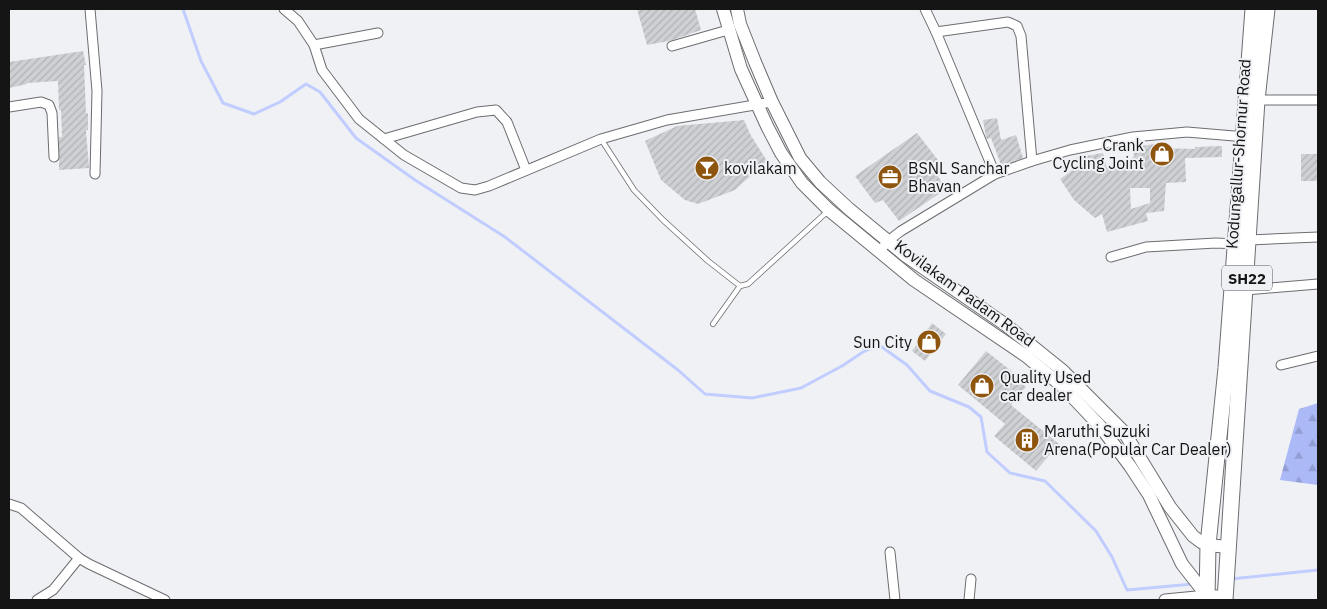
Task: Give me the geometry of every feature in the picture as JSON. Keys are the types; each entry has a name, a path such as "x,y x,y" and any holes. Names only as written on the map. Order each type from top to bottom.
{"main road":[{"name":"Kovilakam Padam Road","path":"723,9 741,69 757,105 781,153 802,184 829,210 914,280 1026,356 1062,387 1100,426 1130,466 1148,495 1182,564 1200,576"},
{"name":"Kovilakam Padam Road","path":"737,9 754,62 772,102 800,158 820,182 849,209 906,256 1006,325 1063,371 1124,432 1183,526 1201,542 1208,545 1228,547"},
{"name":"Kodungallur-Shornur Road","path":"1206,595 1200,576 1208,545 1226,368 1242,242 1249,137 1253,9"},
{"name":"Kodungallur-Shornur Road","path":"1249,137 1257,100 1267,9"},
{"name":"Kodungallur-Shornur Road","path":"1225,596 1246,290 1242,242"},
{"path":"1206,595 1225,596"}],"street":[{"path":"90,9 97,91 95,174"},
{"path":"284,9 298,21 314,45 322,70 359,119 404,155 461,188 475,190 489,186 601,139 667,120 772,102"},
{"path":"925,9 995,174"},
{"path":"936,32 1008,22 1017,26 1021,36 1032,160"},
{"path":"672,46 728,30"},
{"path":"314,45 378,33"},
{"path":"1257,100 1318,100"},
{"path":"9,106 41,102 48,105 52,113 54,157"},
{"path":"384,139 477,112 496,110 507,122 526,170"},
{"path":"879,252 888,241 920,219 995,174 1032,160 1133,137 1186,132 1249,137"},
{"path":"1111,257 1146,248 1318,237"},
{"path":"1246,290 1318,284"},
{"path":"1281,365 1318,356"},
{"path":"9,504 21,508 78,558 165,600"},
{"path":"890,552 894,600"},
{"path":"37,600 53,590 78,558"},
{"path":"969,600 971,579"},
{"path":"1165,600 1206,595"}],"lane":[{"path":"601,139 634,190 662,220 708,261 740,286"},
{"path":"713,324 740,286 748,284 829,210"}],"green space":[{"path":"1318,403 1318,485 1280,480 1299,409"}],"building":[{"path":"637,9 695,9 701,30 669,41 647,45"},
{"path":"83,51 86,65 84,65 86,113 88,113 88,130 86,130 89,168 59,170 59,137 62,137 58,81 27,83 9,88 9,62"},
{"path":"997,118 1001,140 1016,135 1023,158 1001,165 991,138 987,139 986,137 983,120"},
{"name":"kovilakam","path":"744,120 750,134 767,161 735,190 698,204 685,200 661,180 645,141 677,126"},
{"name":"BSNL Sanchar Bhavan","path":"917,133 938,160 931,165 946,189 899,221 883,200 875,203 855,176"},
{"path":"1155,144 1156,148 1195,149 1195,147 1222,146 1222,157 1185,158 1186,182 1166,183 1164,211 1146,213 1148,221 1107,232 1102,214 1095,218 1074,200 1060,179 1078,166 1075,158 1103,153 1107,168 1134,157 1133,147","holes":["1130,188 1150,188 1150,203 1131,209"]},
{"path":"1301,154 1318,154 1318,181 1301,181"},
{"name":"Sun City","path":"932,323 946,334 925,361 912,351"},
{"path":"986,351 1015,374 1013,377 1026,387 1011,405 1059,444 1036,471 994,436 1005,424 958,385"}],"waterway":[{"path":"183,9 201,61 223,103 254,114 280,102 306,84 320,92 356,138 415,180 505,237 678,370 705,394 752,398 801,388 842,366 863,352 879,345 907,365 930,391 969,407 981,417 987,452 1010,473 1045,481 1096,531 1112,557 1127,590 1193,584"},
{"path":"1231,579 1318,570"}],"place":[{"name":"Crank Cycling Joint","path":"1162,154"},
{"name":"kovilakam","path":"707,168"},
{"name":"BSNL Sanchar Bhavan","path":"890,177"},
{"name":"Sun City","path":"929,342"},
{"name":"Quality Used car dealer","path":"982,386"},
{"name":"Maruthi Suzuki Arena(Popular Car Dealer)","path":"1027,440"}]}
